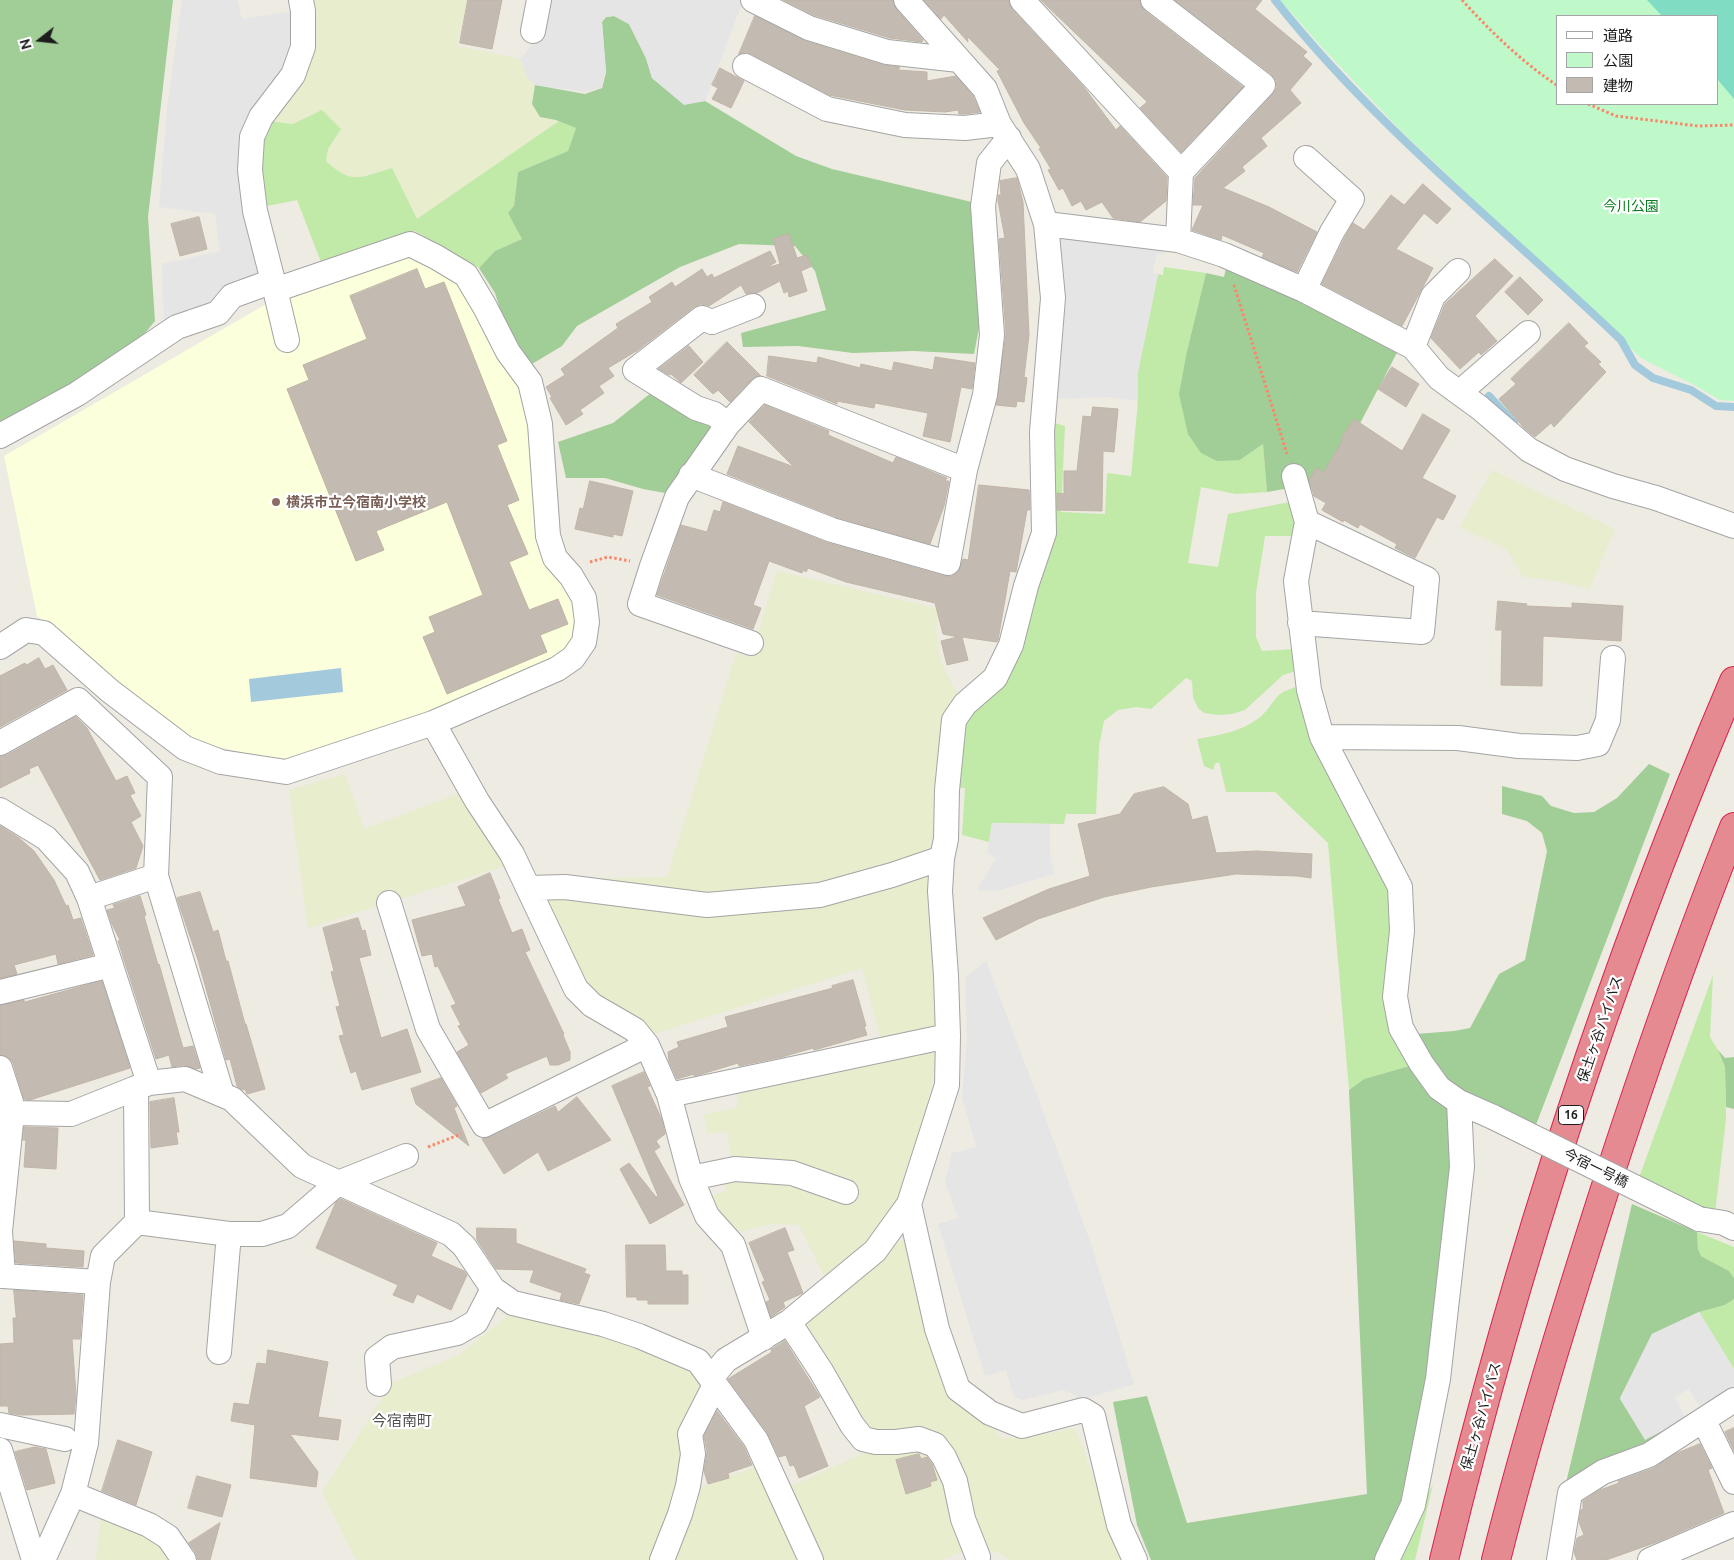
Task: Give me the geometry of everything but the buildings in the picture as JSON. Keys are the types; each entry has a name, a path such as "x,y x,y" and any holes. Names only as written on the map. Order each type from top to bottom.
{"highway":[{"name":"保土ヶ谷バイパス","path":"1444,1560 1464,1478 1555,1162 1621,969 1698,764 1734,681"},
{"path":"1496,1560 1550,1360 1610,1172 1706,896 1734,827"}],"street":[{"path":"287,340 254,211 250,170 252,137 261,118 293,75 303,47 303,11 301,0"},
{"path":"533,31 539,0"},
{"path":"753,0 809,28 887,52 959,60"},
{"path":"662,1560 680,1514 688,1486 693,1454 690,1434 708,1375 726,1360 789,1322 875,1252 909,1204 946,1084 948,1036 940,891 942,858 946,839 947,790 954,720 965,704 995,678 1010,645 1026,586 1044,533 1042,432 1053,298 1046,224 1028,169 1004,131 985,89 906,0"},
{"path":"1022,0 1181,172"},
{"path":"1153,0 1264,85 1181,172 1178,240"},
{"path":"745,66 827,109 905,125 1004,131"},
{"path":"691,475 832,530 948,563 965,470 985,395 992,335 983,206 989,163 1004,131"},
{"path":"1304,290 1332,232 1352,199 1306,158"},
{"path":"1046,224 1178,240 1224,255 1304,290 1414,347 1439,378 1460,392 1529,450 1565,470 1656,498 1734,526"},
{"path":"0,436 77,394 176,328 218,313 232,296 274,286 410,244 466,275 508,352 530,382 540,424 548,536 555,558 578,570 587,622 584,642 573,658 558,669 433,723 286,772 221,762 185,748 110,691 44,633 26,630 0,647"},
{"path":"1414,347 1433,296 1458,271"},
{"path":"728,424 714,414 696,408 635,370 702,318 712,322 753,306"},
{"path":"1460,392 1528,333"},
{"path":"751,643 640,604 644,564 677,497 728,424 761,389 965,470"},
{"path":"1294,476 1307,522 1428,579 1422,632 1300,623"},
{"name":"今宿一号橋","path":"1307,522 1296,581 1309,690 1322,737 1400,888 1402,931 1395,997 1401,1028 1421,1063 1439,1088 1459,1102 1699,1219 1724,1223 1734,1228"},
{"path":"1322,737 1458,738 1519,746 1577,748 1598,744 1608,720 1613,658"},
{"path":"0,743 78,700 160,777 156,876 222,1094"},
{"path":"433,723 477,802 512,854 576,988 592,1005 635,1030 647,1045 669,1095 691,1178 707,1216 733,1245 764,1338"},
{"path":"0,810 46,838 77,872 89,898 111,965 143,1086 137,1222 103,1256 98,1282 86,1443 73,1494 43,1560"},
{"path":"529,888 565,887 707,905 820,895 892,875 942,858"},
{"path":"89,898 156,876"},
{"path":"389,903 428,1029 484,1125 647,1045"},
{"path":"0,992 111,965"},
{"path":"669,1095 948,1036"},
{"path":"0,1068 11,1102 12,1113 0,1231 3,1276 98,1282"},
{"path":"12,1113 71,1114 143,1086 185,1079 232,1099 302,1166 451,1234 464,1246 493,1289 513,1303 602,1324 630,1333 708,1375 756,1440 811,1560"},
{"path":"1387,1560 1413,1505 1438,1379 1462,1167 1459,1102"},
{"path":"137,1222 229,1234 262,1234 288,1226 338,1183 406,1156"},
{"path":"691,1178 735,1169 792,1174 846,1192"},
{"path":"909,1204 937,1329 958,1389 990,1413 1022,1426 1083,1410 1093,1416 1118,1526 1135,1560"},
{"path":"219,1352 229,1234"},
{"path":"379,1384 378,1358 392,1347 457,1333 476,1322 493,1289"},
{"path":"789,1322 821,1371 852,1425 863,1439 876,1442 919,1439 934,1445 940,1451 955,1481 963,1519 977,1559"},
{"path":"1559,1560 1570,1493 1603,1472 1649,1454 1704,1421 1734,1400"},
{"path":"1704,1421 1734,1482"},
{"path":"0,1425 65,1439"},
{"path":"0,1450 34,1560"},
{"path":"73,1494 149,1525 168,1537 184,1560"},
{"path":"1650,1560 1734,1524"}],"path":[{"path":"1462,0 1488,29 1529,66 1556,85"},
{"path":"1590,105 1616,116 1698,126 1734,125"},
{"path":"1239,298 1294,476"},
{"path":"578,570 608,556 644,564"},
{"path":"406,1156 484,1125"}],"shaded area":[{"path":"182,0 237,0 242,19 294,11 287,65 244,155 242,204 262,275 221,294 205,307 164,324 162,264 220,251 215,214 159,207 167,109"},
{"path":"310,0 467,0 457,46 520,59 527,77 535,85 532,104 559,121 417,220 392,168 356,178 339,173 325,160 328,149 341,129 268,121"},
{"path":"551,0 743,1 705,101 684,105 652,78 646,58 629,24 614,16 606,17 602,22 606,72 602,88 585,92 535,85 527,77 520,59 538,37"},
{"path":"1054,230 1166,243 1163,255 1157,253 1153,273 1158,274 1138,372 1138,401 1107,397 1051,399"},
{"name":"横浜市立今宿南小学校","path":"398,255 423,258 454,277 520,391 533,436 543,547 579,602 575,637 565,653 457,703 287,762 191,741 37,616 4,456 287,292"},
{"path":"1492,470 1615,529 1589,589 1556,581 1523,577 1507,550 1460,527"},
{"path":"777,571 940,609 936,629 941,662 961,701 937,844 929,859 927,909 936,978 937,1027 881,1041 862,968 648,1036 584,985 532,880 667,877 736,653 750,658"},
{"path":"345,774 364,829 463,792 508,865 308,928 289,790"},
{"path":"992,823 1050,824 1050,854 1054,874 997,891 977,890 996,858 987,853"},
{"path":"986,961 1091,1244 1134,1384 1080,1400 1063,1390 1023,1400 1014,1397 1006,1370 985,1376 938,1224 958,1218 945,1182 952,1153 976,1147 962,1097 967,1040 965,978"},
{"path":"937,1044 932,1084 921,1128 904,1174 895,1220 828,1284 799,1225 772,1224 729,1234 710,1196 726,1191 719,1168 732,1165 727,1131 708,1134 704,1115 737,1107 737,1083"},
{"path":"905,1240 982,1418 1003,1439 1058,1432 1072,1428 1077,1432 1123,1560 1010,1560 996,1552 974,1547 941,1560 819,1560 785,1489 873,1449 796,1322 894,1241"},
{"path":"1699,1312 1734,1369 1734,1387 1699,1406 1689,1389 1675,1397 1686,1419 1645,1440 1620,1399 1652,1334"},
{"path":"509,1315 564,1323 687,1364 705,1386 680,1495 760,1465 803,1560 356,1560 322,1492 392,1383 460,1354"},
{"path":"101,1516 167,1540 180,1560 96,1560"}],"green space":[{"path":"0,0 173,0 148,217 155,321 93,396 0,444"},
{"name":"今川公園","path":"1280,0 1734,0 1734,401 1720,400 1641,358 1400,130"},
{"path":"1647,0 1734,0 1734,99 1719,81 1719,15 1661,15"},
{"path":"614,16 629,24 646,58 652,78 684,104 705,101 796,156 832,169 976,203 980,323 974,354 913,351 853,353 798,346 743,347 741,333 826,310 815,271 795,246 739,244 680,267 577,326 562,346 527,367 508,334 495,293 479,268 495,251 522,239 508,213 514,206 518,172 568,151 576,128 556,120 540,117 532,104 535,85 585,94 602,88 606,72 602,22 606,17"},
{"path":"322,110 341,129 328,149 326,161 335,169 350,177 364,176 392,168 417,219 559,121 576,128 568,151 518,172 514,206 522,239 495,251 479,268 415,231 321,262 297,200 262,207 256,165 268,121 293,124"},
{"path":"1164,267 1206,273 1187,351 1240,460 1263,444 1267,492 1236,494 1201,487 1188,563 1218,567 1228,514 1295,501 1299,536 1265,536 1256,593 1256,637 1262,651 1296,649 1299,670 1283,675 1245,710 1232,714 1204,713 1198,708 1193,697 1192,681 1186,678 1151,709 1136,707 1118,710 1104,721 1099,746 1096,814 1066,814 1064,824 992,823 989,842 962,835 965,788 952,788 960,729 1022,637 1048,421 1065,426 1061,512 1105,514 1107,473 1131,476 1138,401 1138,372 1158,274 1163,275"},
{"path":"1226,268 1401,345 1332,477 1316,471 1309,492 1290,488 1267,492 1263,444 1240,460 1217,461 1201,453 1188,434 1179,394 1187,351 1206,273 1224,277"},
{"path":"651,393 707,420 716,430 671,494 643,489 605,478 566,478 558,442 613,423"},
{"path":"1302,685 1392,897 1413,1065 1364,1079 1349,1090 1328,843 1275,792 1226,792 1219,762 1215,764 1213,770 1204,766 1197,739 1245,727 1262,715 1283,692"},
{"path":"1649,764 1670,774 1534,1130 1453,1087 1433,1065 1416,1034 1470,1028 1499,974 1525,960 1547,851 1542,833 1527,821 1502,814 1502,786 1542,796 1551,806 1574,813 1594,812 1617,798"},
{"path":"1713,975 1710,1037 1725,1067 1726,1119 1714,1222 1637,1183"},
{"path":"1718,1050 1725,1058 1734,1057 1734,1109 1726,1107 1725,1067"},
{"path":"1413,1065 1451,1108 1457,1131 1427,1385 1405,1503 1379,1560 1151,1560 1137,1525 1113,1402 1147,1396 1187,1523 1367,1494 1349,1090 1364,1079"},
{"path":"1632,1204 1697,1232 1698,1249 1701,1256 1729,1271 1734,1278 1734,1299 1725,1305 1699,1312 1652,1334 1620,1398 1686,1419 1689,1426 1565,1487"},
{"path":"1697,1232 1734,1247 1734,1278 1729,1271 1701,1256 1698,1249"},
{"path":"1734,1299 1734,1369 1699,1312 1725,1305"},
{"path":"1433,1484 1415,1560 1394,1560"}],"water":[{"path":"341,668 343,692 251,702 249,679"}],"waterway":[{"path":"1275,0 1314,46 1397,134 1621,340 1635,365 1653,378 1691,390 1716,406 1734,407"},
{"path":"1489,396 1514,423"}],"place":[{"name":"横浜市立今宿南小学校","path":"276,502"}],"district":[{"name":"今宿南町","path":"402,1421"}]}
